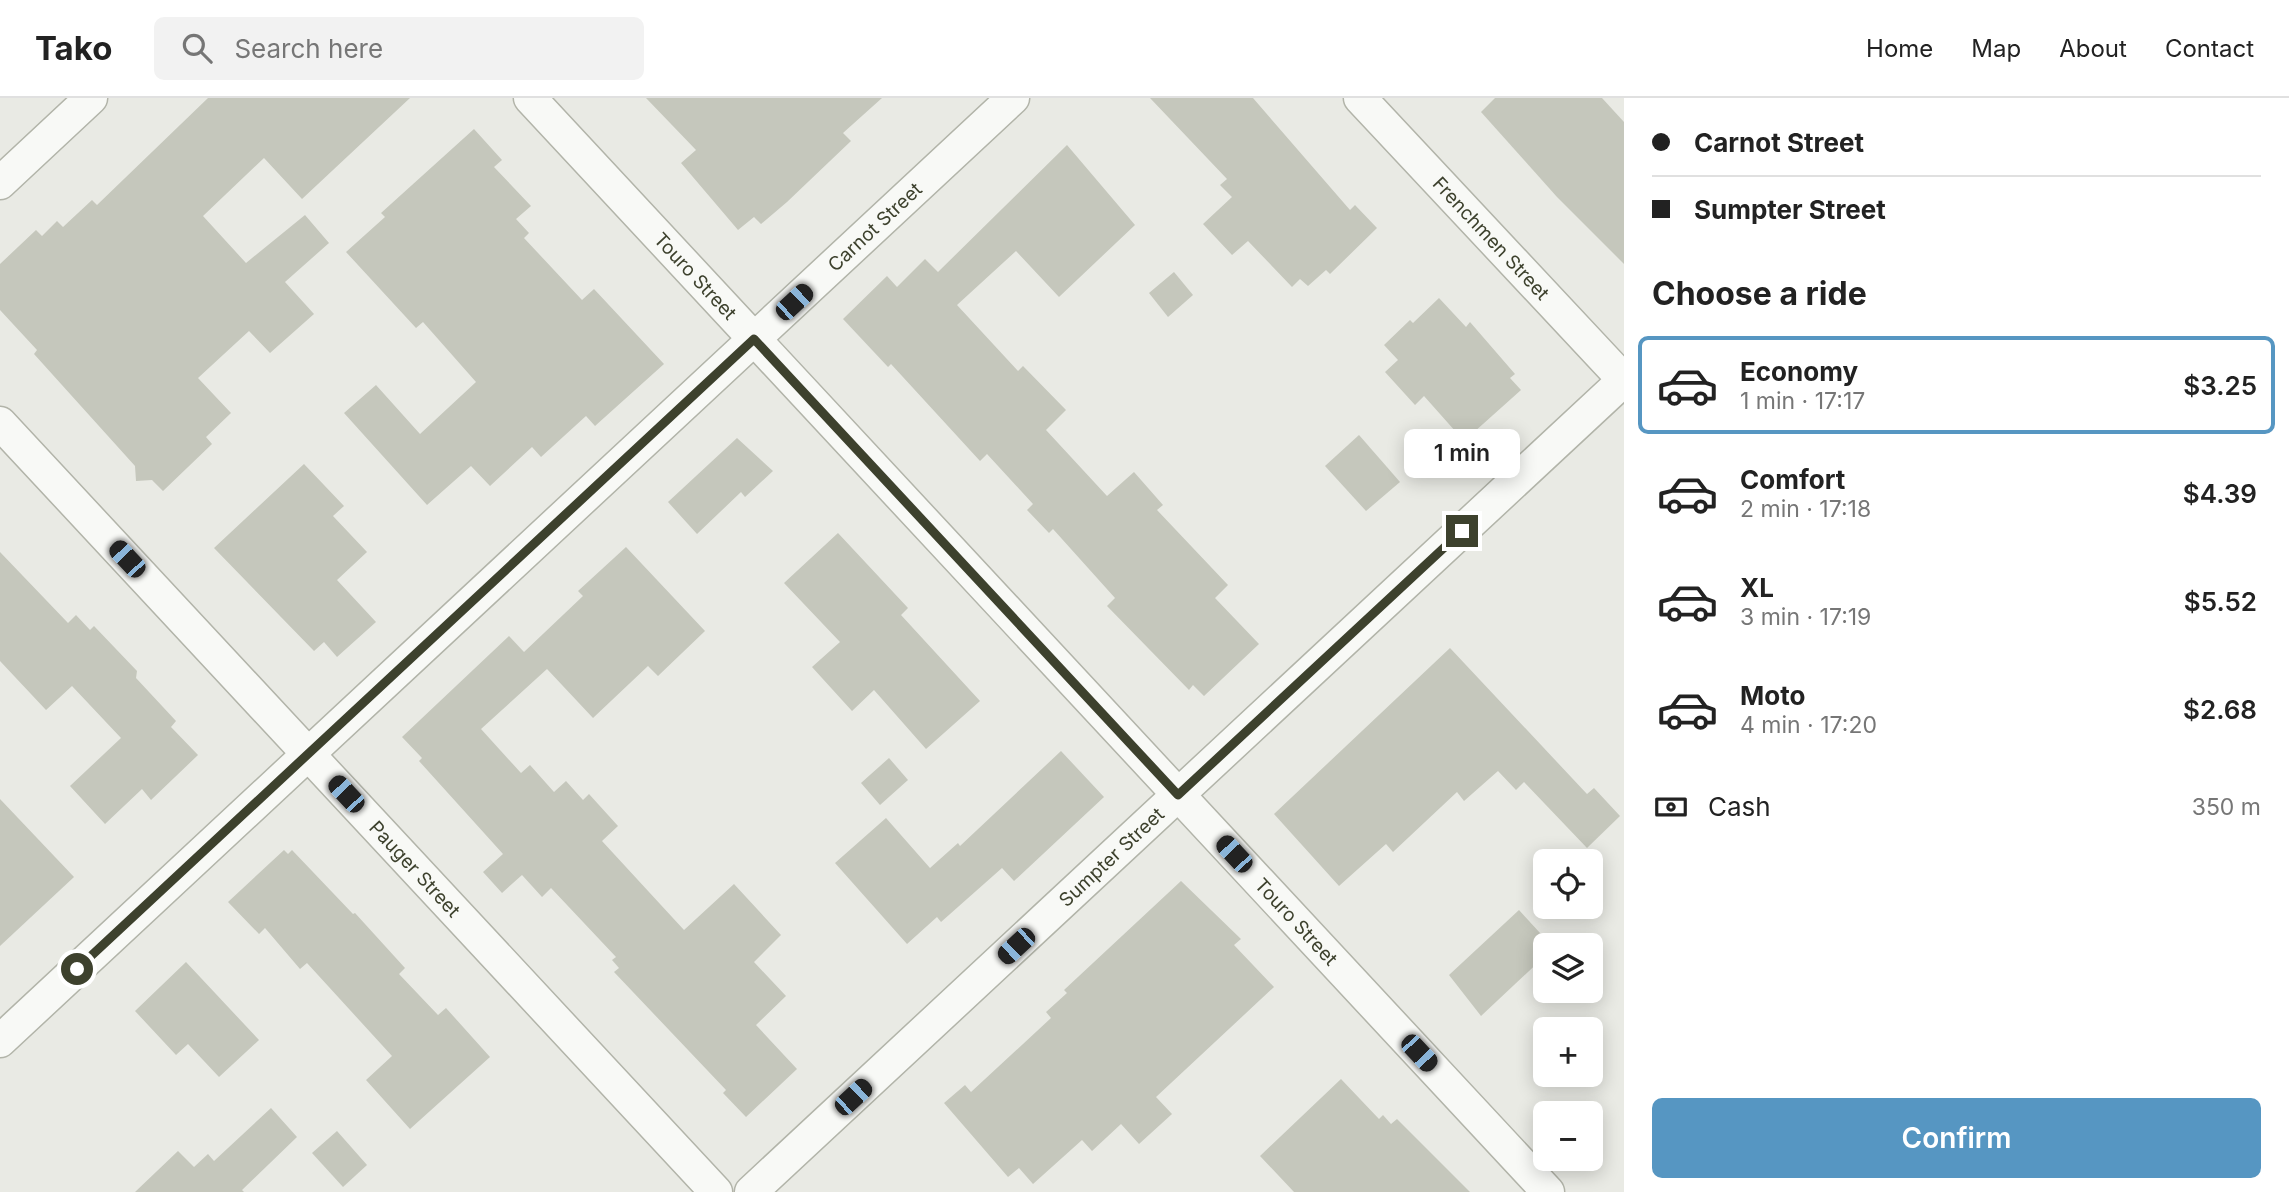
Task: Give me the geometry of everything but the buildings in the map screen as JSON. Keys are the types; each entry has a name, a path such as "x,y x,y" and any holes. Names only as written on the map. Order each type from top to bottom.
{"street":[{"path":"0,183 91,98"},
{"name":"Touro Street","path":"530,98 1548,1192"},
{"name":"Carnot Street","path":"0,1041 1013,98"},
{"name":"Frenchmen Street","path":"1360,98 1624,380"},
{"name":"Sumpter Street","path":"751,1192 1624,380"},
{"name":"Pauger Street","path":"0,422 716,1192"}],"route":[{"path":"77,969 754,339 1178,795 1462,531"}]}
